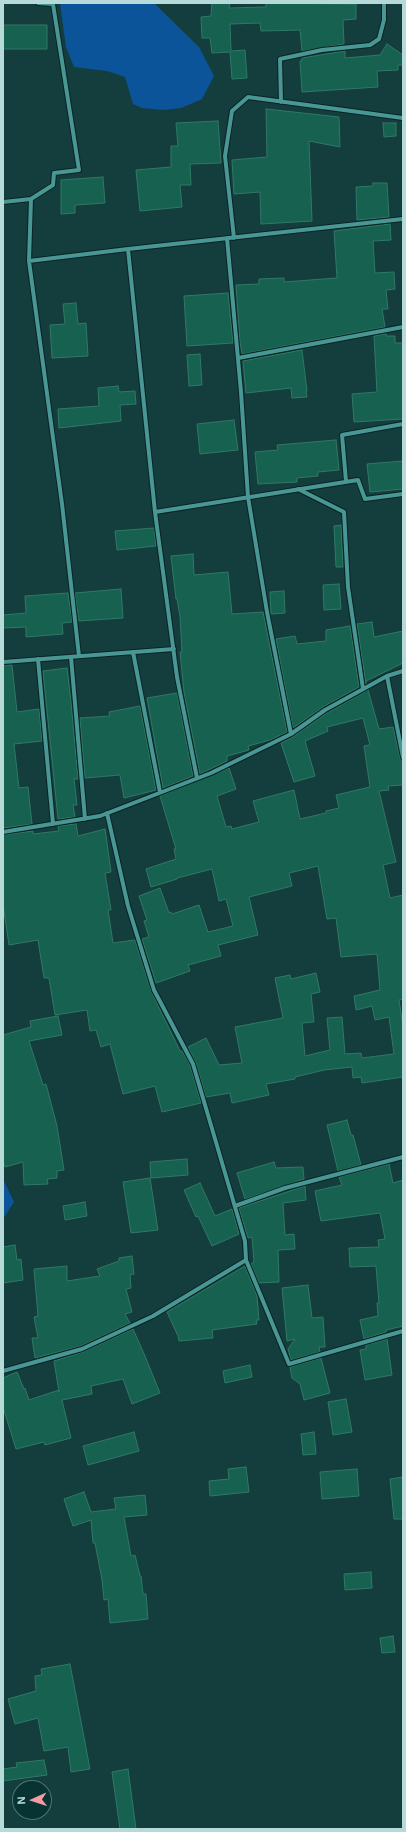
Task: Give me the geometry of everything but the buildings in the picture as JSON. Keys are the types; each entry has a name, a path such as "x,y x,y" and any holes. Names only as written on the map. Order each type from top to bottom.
{"street":[{"path":"3,202 31,199 53,185 54,173 79,170 53,4 38,3"},
{"path":"281,102 280,59 322,50 370,45 379,39 384,20 384,3"},
{"path":"234,238 225,156 232,111 248,97 403,118"},
{"path":"31,199 29,261 62,504 79,656"},
{"path":"29,261 403,219"},
{"path":"227,238 238,358 248,497 268,612 292,734"},
{"path":"128,249 155,512 174,650 197,778"},
{"path":"238,358 403,327"},
{"path":"346,482 342,435 403,424"},
{"path":"155,512 358,480 365,500 403,494"},
{"path":"297,489 344,512 348,587 363,689"},
{"path":"3,662 174,650"},
{"path":"133,652 160,792"},
{"path":"72,657 86,819"},
{"path":"38,659 53,824"},
{"path":"3,832 86,819 107,813 197,778 292,734 324,710 387,676 403,671"},
{"path":"387,676 403,758"},
{"path":"107,813 128,906 154,990 193,1064 245,1241 246,1260 289,1364 403,1331"},
{"path":"235,1206 285,1188 403,1157"},
{"path":"3,1371 82,1349 153,1316 246,1260"}],"water":[{"path":"60,3 154,3 199,47 214,76 202,99 181,108 163,110 142,108 133,104 125,77 107,71 74,67 66,47"},
{"path":"3,1179 14,1202 3,1219"}]}
